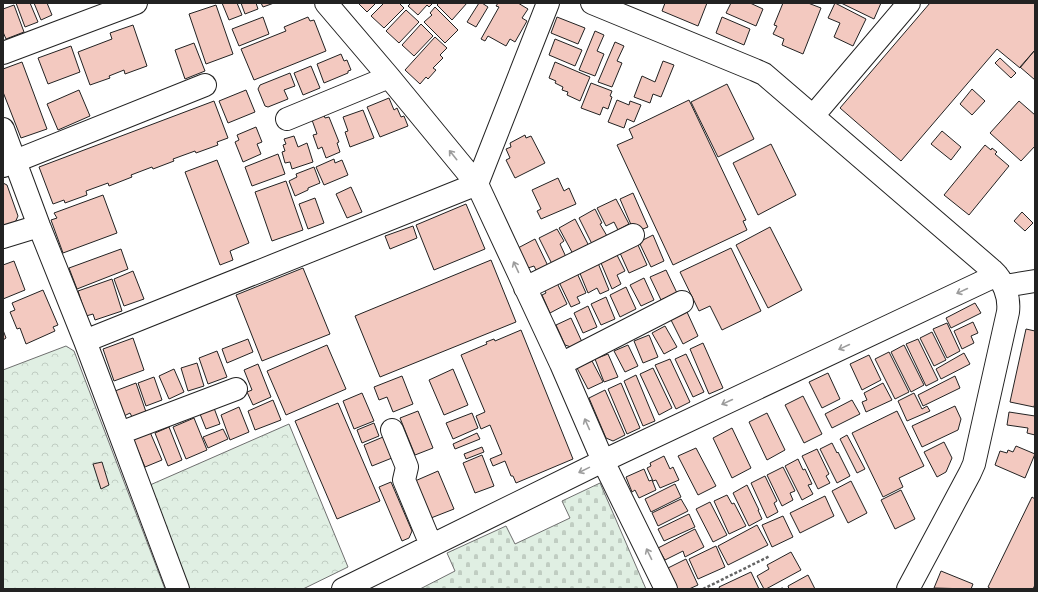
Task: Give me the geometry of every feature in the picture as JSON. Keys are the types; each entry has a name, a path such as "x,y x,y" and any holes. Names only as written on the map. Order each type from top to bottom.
{"street":[{"path":"3,53 136,3"},
{"path":"326,3 389,77 476,184 561,364 604,461 666,589"},
{"path":"85,341 476,184 548,3"},
{"path":"592,3 760,72 813,116 1001,281 1009,306 975,460 908,589"},
{"path":"813,116 909,3"},
{"path":"287,120 389,77"},
{"path":"9,164 206,85"},
{"path":"3,129 9,164 39,226 85,341 178,589"},
{"path":"3,237 39,226"},
{"path":"525,288 632,235"},
{"path":"343,589 604,461 1001,281 1035,281"},
{"path":"561,364 682,302"},
{"path":"120,433 236,389"},
{"path":"392,430 408,467 404,480 431,546"}],"path":[{"path":"703,589 770,556"}],"green space":[{"path":"66,346 74,351 165,589 3,589 3,370"},
{"path":"289,424 348,567 303,589 189,589 150,485"},
{"path":"600,483 646,589 420,589 455,571 447,553 506,526 515,544 570,518 562,501"}],"building":[{"path":"16,3 30,3 38,22 25,27"},
{"path":"34,3 47,3 52,15 41,20"},
{"path":"222,3 237,3 242,15 229,20"},
{"path":"241,3 256,3 258,9 245,14"},
{"path":"261,3 274,3 263,7"},
{"path":"358,3 376,3 367,12"},
{"path":"384,3 399,3 404,8 384,28 371,16"},
{"path":"411,3 433,3 429,7 427,5 418,15 408,6"},
{"path":"439,3 467,3 452,20 437,5"},
{"path":"479,3 482,3 488,7 476,27 467,22"},
{"path":"498,3 518,3 528,9 522,18 527,21 515,42 510,39 506,46 488,36 485,41 481,39 499,7 496,6"},
{"path":"665,3 707,3 698,26 662,11"},
{"path":"731,3 750,3 763,9 756,26 726,13"},
{"path":"783,3 808,3 821,8 803,54 782,45 784,39 773,34 777,26 774,25"},
{"path":"835,3 866,19 853,46 834,37 840,23 828,18"},
{"path":"841,3 881,3 874,19"},
{"path":"930,3 1035,3 1035,50 1020,68 997,49 901,161 840,108"},
{"path":"14,5 24,32 6,39 3,32 3,9"},
{"path":"216,5 233,54 206,64 189,14"},
{"path":"435,7 458,30 445,43 424,22 432,15 430,13"},
{"path":"406,10 419,22 399,43 386,31"},
{"path":"263,17 269,34 239,46 232,29"},
{"path":"308,17 310,21 314,20 326,51 254,80 241,49 286,31 284,27"},
{"path":"557,17 585,28 578,44 551,33"},
{"path":"722,17 750,29 744,45 716,33"},
{"path":"421,24 433,36 414,56 402,45"},
{"path":"133,25 147,66 125,74 124,70 109,76 110,78 90,85 78,52 112,39 110,33"},
{"path":"595,31 604,35 597,51 604,54 595,76 579,70"},
{"path":"435,37 447,48 440,55 443,58 433,68 436,70 428,79 426,77 420,84 405,70"},
{"path":"555,39 582,50 575,66 549,55"},
{"path":"615,42 624,46 617,61 622,63 612,87 598,82"},
{"path":"194,43 205,71 185,79 175,50"},
{"path":"71,46 80,72 48,84 38,58"},
{"path":"1035,50 1035,80 1020,67"},
{"path":"341,54 344,61 347,60 351,70 348,71 348,73 324,83 317,64"},
{"path":"1000,58 1016,73 1011,78 995,63"},
{"path":"663,61 674,65 661,97 653,94 650,103 634,97 642,76 655,82"},
{"path":"22,62 47,129 21,138 3,92 3,69"},
{"path":"555,62 590,77 580,101 567,95 568,92 562,90 563,87 555,83 556,81 549,78"},
{"path":"311,66 320,88 303,95 294,73"},
{"path":"290,73 295,86 284,90 288,99 268,107 265,106 258,89 260,85"},
{"path":"591,83 612,91 610,96 612,97 608,109 603,107 600,115 581,108"},
{"path":"727,84 754,139 718,157 691,102"},
{"path":"972,89 985,101 972,115 960,104"},
{"path":"79,90 90,116 58,130 47,104"},
{"path":"246,90 255,112 228,123 219,101"},
{"path":"389,98 394,110 397,108 401,117 404,116 408,126 380,137 367,107"},
{"path":"617,100 629,105 630,101 641,105 634,122 627,119 624,128 608,122"},
{"path":"689,100 746,220 743,221 747,230 673,265 617,145 633,138 629,129"},
{"path":"214,101 228,138 217,142 218,145 173,159 174,161 131,175 132,177 109,186 108,183 86,191 87,195 65,203 64,200 53,204 39,167"},
{"path":"1019,101 1035,115 1035,146 1021,161 990,133"},
{"path":"363,110 374,138 350,147 345,132 348,131 343,117"},
{"path":"324,115 325,118 329,117 339,142 337,143 340,152 326,158 322,147 318,149 313,135 317,134 312,120"},
{"path":"256,127 262,142 257,144 261,154 243,162 235,142 239,140 237,135"},
{"path":"942,131 961,147 951,160 931,144"},
{"path":"525,135 526,138 531,136 545,163 515,178 506,160 510,158 506,149 511,147 510,143"},
{"path":"294,136 298,147 307,143 313,162 292,169 290,162 285,163 282,152 285,151 283,145 286,144 284,139"},
{"path":"771,144 796,195 758,215 733,163"},
{"path":"985,145 991,150 992,148 997,152 995,154 1009,166 969,215 944,195"},
{"path":"278,154 285,174 252,186 245,167"},
{"path":"334,159 335,163 342,160 348,175 324,185 316,167"},
{"path":"217,160 249,243 230,251 233,260 220,265 185,172"},
{"path":"314,167 320,183 295,196 289,181 297,177 296,174"},
{"path":"558,178 564,191 569,188 576,204 541,219 537,211 541,209 532,190"},
{"path":"286,181 303,230 272,241 255,192"},
{"path":"3,183 7,185 18,216 14,225 3,229"},
{"path":"351,187 362,212 347,218 336,194"},
{"path":"633,193 648,227 638,231 632,227 620,199"},
{"path":"103,195 117,233 63,253 51,220 57,218 54,213"},
{"path":"315,198 324,223 308,229 299,204"},
{"path":"616,199 629,224 618,230 614,222 606,226 597,208"},
{"path":"466,204 485,249 434,270 416,225"},
{"path":"595,209 602,223 600,224 607,236 592,244 579,218"},
{"path":"1022,212 1033,223 1025,231 1014,221"},
{"path":"575,219 589,246 573,254 559,228"},
{"path":"413,226 417,238 390,249 385,236"},
{"path":"770,227 802,290 768,308 736,245"},
{"path":"557,229 564,241 560,244 566,257 552,264 539,238"},
{"path":"653,235 664,261 651,267 639,242"},
{"path":"535,239 548,266 537,272 534,266 528,268 518,248"},
{"path":"638,245 647,265 629,273 620,253"},
{"path":"731,248 761,311 722,330 710,306 699,311 680,272"},
{"path":"121,249 128,269 77,289 69,268"},
{"path":"617,255 625,271 617,275 621,284 612,289 601,263"},
{"path":"491,260 516,322 380,377 355,316"},
{"path":"14,261 25,290 3,299 3,265"},
{"path":"598,263 609,290 600,294 597,288 588,293 579,271"},
{"path":"303,268 330,334 262,361 236,295"},
{"path":"666,270 677,293 661,300 650,277"},
{"path":"133,271 144,299 124,306 114,279"},
{"path":"577,273 586,293 577,297 580,303 571,307 559,282"},
{"path":"644,278 654,300 641,306 630,285"},
{"path":"112,279 122,311 95,320 93,314 86,316 78,291"},
{"path":"557,283 567,304 550,313 542,295 546,293 544,289"},
{"path":"626,287 636,309 620,317 610,295"},
{"path":"43,290 58,325 53,327 55,331 26,344 20,328 17,329 10,312 15,310 12,303"},
{"path":"606,297 615,319 601,325 591,304"},
{"path":"975,303 981,313 951,328 946,318"},
{"path":"588,306 597,327 583,333 574,313"},
{"path":"687,312 698,336 683,344 671,320"},
{"path":"571,318 582,342 571,347 565,345 556,325"},
{"path":"973,322 978,333 971,336 974,343 962,349 954,331"},
{"path":"947,323 960,351 947,358 933,329"},
{"path":"665,326 677,347 664,354 652,333"},
{"path":"1026,329 1035,331 1034,407 1010,402"},
{"path":"3,330 6,338 3,340"},
{"path":"521,330 573,459 516,483 513,476 511,476 505,461 493,466 490,459 502,454 490,425 481,429 476,416 485,412 461,355 487,344 486,342 494,339 495,341"},
{"path":"932,332 946,360 934,366 920,338"},
{"path":"649,335 658,357 643,363 634,341"},
{"path":"133,338 144,370 114,381 103,349"},
{"path":"248,339 253,352 227,363 222,349"},
{"path":"918,339 938,380 926,386 906,344"},
{"path":"703,343 723,388 709,394 690,349"},
{"path":"327,345 346,389 286,415 267,371"},
{"path":"628,345 638,366 625,372 614,351"},
{"path":"904,345 924,385 911,392 891,352"},
{"path":"217,351 227,377 208,384 199,358"},
{"path":"889,352 909,392 895,399 875,359"},
{"path":"964,353 970,364 941,379 936,369"},
{"path":"608,354 618,377 604,382 595,359"},
{"path":"686,354 704,392 693,397 675,359"},
{"path":"869,355 881,380 862,390 850,364"},
{"path":"670,359 690,402 676,409 655,365"},
{"path":"592,361 603,382 588,389 577,368"},
{"path":"197,363 204,386 188,391 181,368"},
{"path":"258,364 271,397 253,405 247,392 252,390 244,370"},
{"path":"653,368 672,408 659,415 640,374"},
{"path":"174,369 184,392 169,399 159,376"},
{"path":"453,369 468,405 444,415 429,380"},
{"path":"828,373 840,399 822,408 809,382"},
{"path":"636,375 655,421 643,426 624,381"},
{"path":"402,376 413,404 393,412 387,397 379,400 374,387"},
{"path":"955,376 960,388 923,406 918,395"},
{"path":"154,377 162,400 146,406 138,383"},
{"path":"136,383 146,412 132,417 130,413 124,416 115,391"},
{"path":"621,383 640,428 627,434 608,389"},
{"path":"883,383 892,400 866,412 862,402 867,400 864,393"},
{"path":"605,390 625,435 613,441 606,438 589,398"},
{"path":"362,393 374,421 354,429 343,401"},
{"path":"914,393 922,409 927,406 930,411 907,421 898,401"},
{"path":"803,396 822,434 804,443 785,405"},
{"path":"273,400 281,420 255,430 248,411"},
{"path":"852,400 860,414 832,428 825,414"},
{"path":"338,403 380,501 337,519 295,421"},
{"path":"955,406 961,419 958,430 922,447 912,426"},
{"path":"239,407 249,432 230,440 221,415"},
{"path":"214,408 220,424 206,429 200,414"},
{"path":"418,411 433,448 415,455 400,418"},
{"path":"897,411 924,466 899,478 903,487 883,497 852,433"},
{"path":"1009,412 1035,416 1035,435 1027,433 1028,428 1007,425"},
{"path":"472,413 478,428 453,439 446,423"},
{"path":"767,413 785,450 767,460 749,422"},
{"path":"194,418 207,450 186,459 173,427"},
{"path":"374,423 379,436 362,443 357,430"},
{"path":"169,427 182,460 168,466 155,433"},
{"path":"732,428 751,468 732,478 713,438"},
{"path":"223,429 228,439 208,448 203,437"},
{"path":"150,432 162,460 145,467 133,439"},
{"path":"477,433 480,439 455,449 453,444"},
{"path":"847,435 865,469 857,473 840,439"},
{"path":"383,437 392,458 372,466 364,445"},
{"path":"944,442 952,458 946,472 937,477 924,452"},
{"path":"832,443 850,476 837,483 820,449"},
{"path":"1016,446 1035,454 1025,478 995,465 1000,451 1007,453 1008,450 1013,452"},
{"path":"482,447 484,452 466,459 464,454"},
{"path":"696,448 716,486 698,495 678,456"},
{"path":"817,449 829,474 826,476 830,483 818,489 802,456"},
{"path":"482,455 494,486 475,493 463,463"},
{"path":"664,456 670,469 673,467 679,480 660,488 656,480 653,481 647,468 651,466 650,463"},
{"path":"798,459 803,470 805,469 812,484 808,485 813,494 802,500 785,466"},
{"path":"102,462 109,485 101,489 93,464"},
{"path":"783,467 795,491 790,493 793,500 782,506 767,475"},
{"path":"644,469 649,481 652,480 656,490 639,498 635,490 632,492 626,477"},
{"path":"438,471 454,509 431,518 415,481"},
{"path":"765,476 777,501 774,503 778,512 767,518 751,483"},
{"path":"851,481 867,513 848,523 832,491"},
{"path":"391,482 412,531 409,538 402,541 379,487"},
{"path":"675,484 681,497 651,512 645,499"},
{"path":"747,485 762,519 749,526 733,493"},
{"path":"901,490 915,519 895,529 881,500"},
{"path":"727,495 732,504 734,503 746,526 729,534 714,501"},
{"path":"825,496 834,516 800,533 790,513"},
{"path":"1032,497 1035,499 1035,585 1033,589 991,589 988,587"},
{"path":"681,499 688,511 658,526 652,513"},
{"path":"710,502 727,535 713,542 696,509"},
{"path":"689,514 695,527 664,541 658,529"},
{"path":"783,516 793,537 772,547 762,525"},
{"path":"757,525 768,545 728,565 718,546"},
{"path":"695,529 704,547 685,557 683,551 665,560 658,548"},
{"path":"716,546 725,567 698,579 689,559"},
{"path":"791,552 801,570 764,589 757,576 769,569 767,565"},
{"path":"686,559 698,585 689,589 676,589 666,569"},
{"path":"941,571 973,584 971,589 934,588"},
{"path":"751,572 759,589 720,589 719,587"},
{"path":"808,575 815,589 789,589 788,586"}]}
